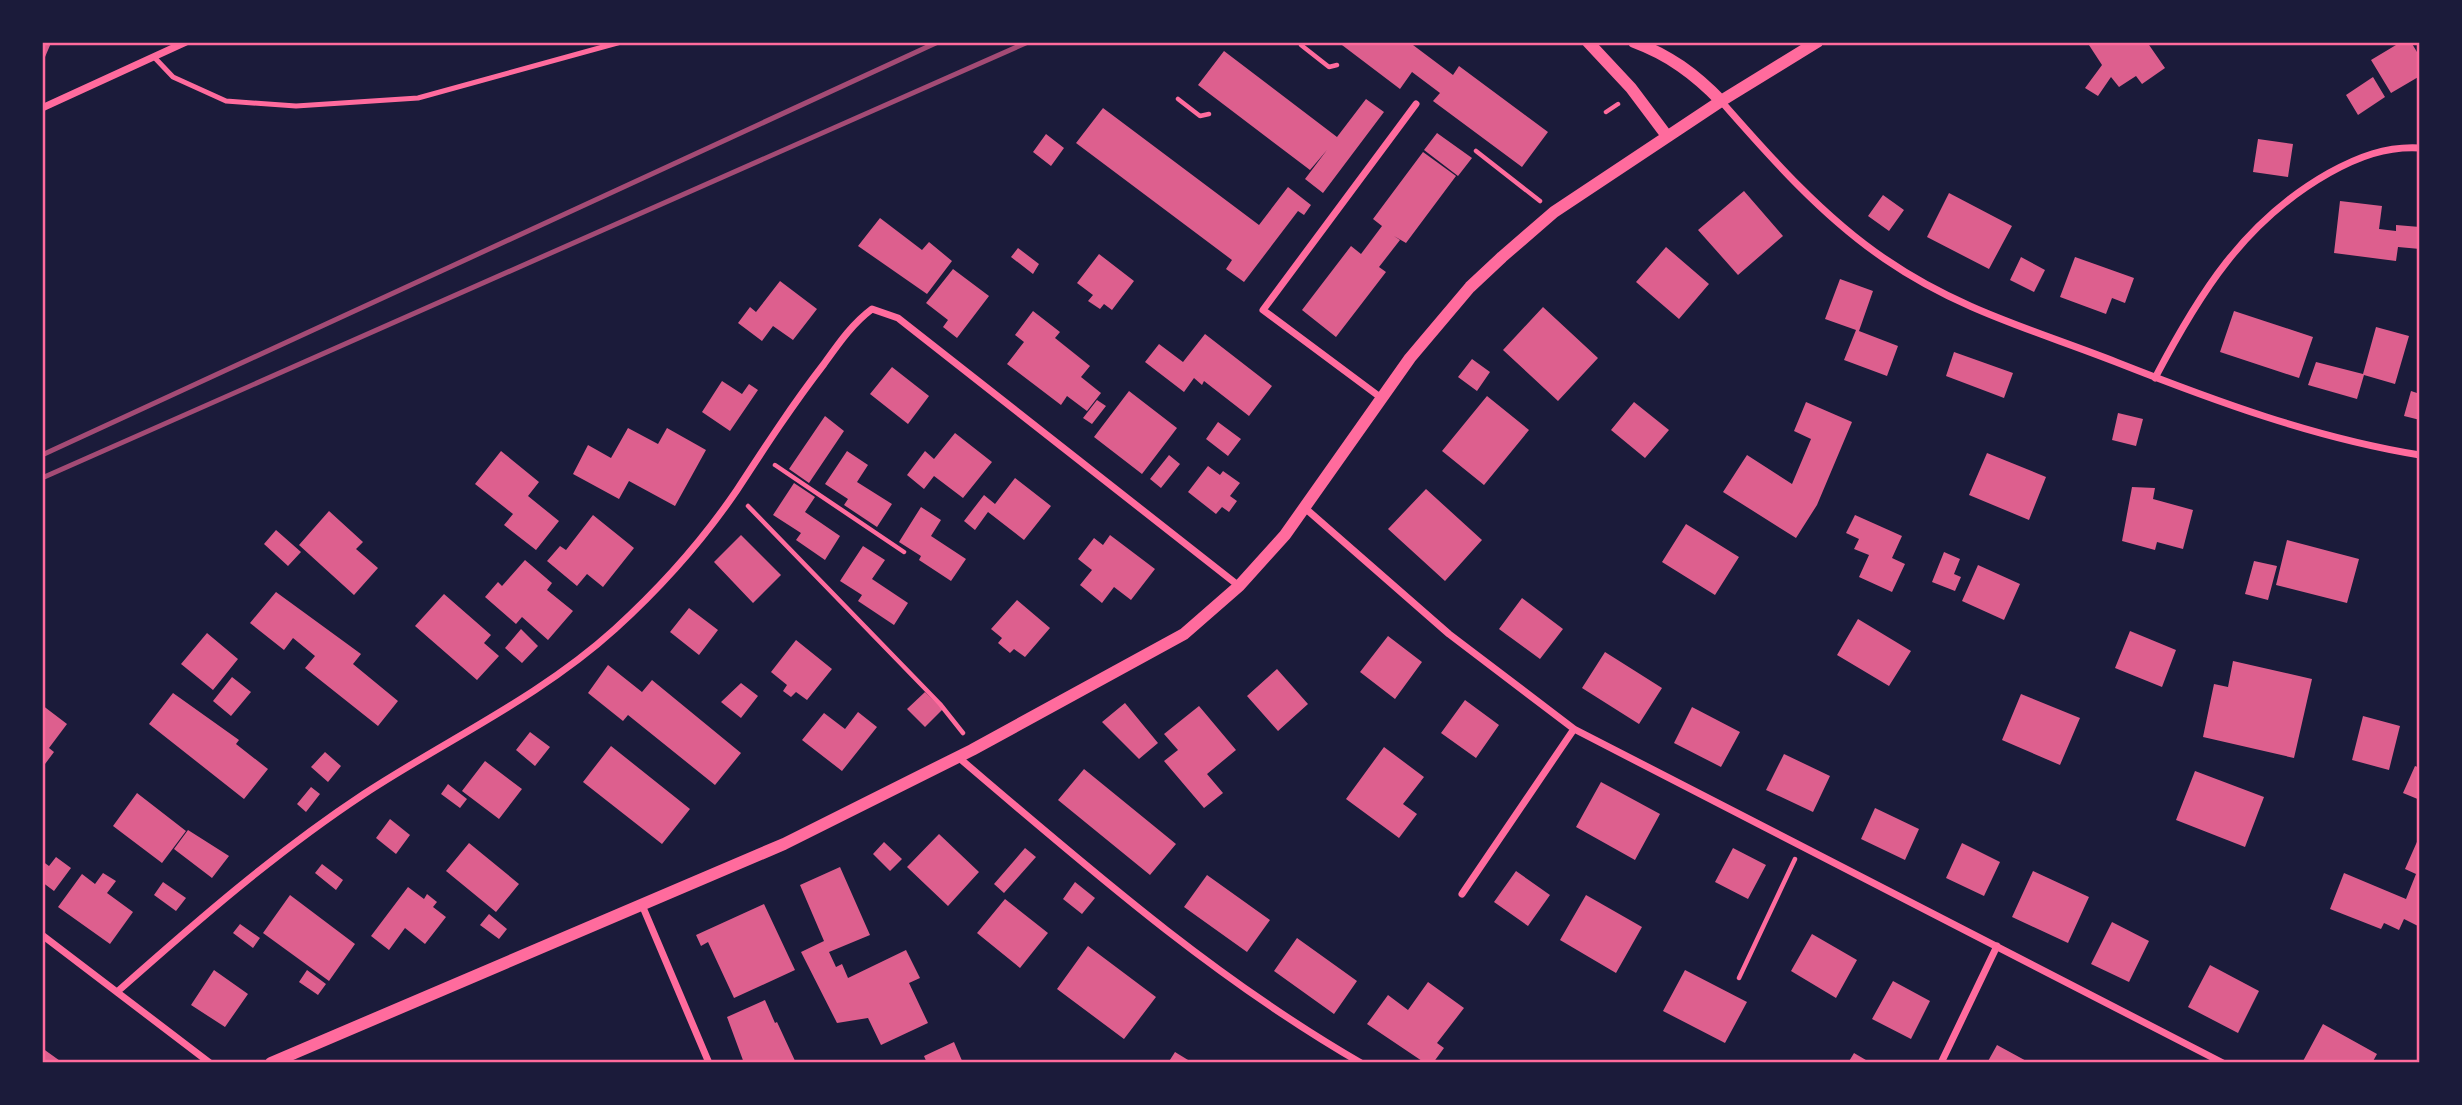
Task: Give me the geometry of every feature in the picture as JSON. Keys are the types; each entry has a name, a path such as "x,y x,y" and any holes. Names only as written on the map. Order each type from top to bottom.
{"street":[{"path":"42,108 186,42"},
{"path":"1588,42 1624,79 1667,136"},
{"path":"1634,42 1660,52 1681,65 1721,101 1820,205 1850,232 1909,276 1975,312 2296,426 2420,455"},
{"path":"271,1063 784,844 975,749 1157,651 1202,619 1239,586 1305,508 1380,397 1470,287 1554,212 1721,101 1817,42"},
{"path":"1380,397 1263,310 1416,104"},
{"path":"2155,378 2198,300 2222,266 2272,211 2302,188 2370,154 2394,147 2420,148"},
{"path":"117,992 209,911 325,821 365,793 545,684 586,654 629,616 690,550 735,493 856,321 872,309 898,318 1239,586"},
{"path":"1305,508 1450,634 1574,729 2223,1063"},
{"path":"1462,894 1574,729"},
{"path":"958,757 1080,860 1191,947 1361,1063"},
{"path":"642,905 709,1063"},
{"path":"42,935 209,1063"},
{"path":"1941,1063 1997,946"}],"lane":[{"path":"154,57 173,77 226,101 296,106 418,98 621,42"}],"path":[{"path":"1301,45 1329,67 1337,65"},
{"path":"1178,99 1200,116 1209,114"},
{"path":"1476,151 1554,212"},
{"path":"760,454 904,552"},
{"path":"735,493 940,704 975,749"},
{"path":"1739,978 1801,846"}],"building":[{"path":"42,42 51,43 42,64"},
{"path":"1338,42 1409,42 1453,75 1459,66 1548,132 1522,167 1433,101 1440,93 1412,72 1400,89"},
{"path":"2087,42 2147,42 2165,68 2142,84 2136,76 2119,87 2111,77 2098,96 2085,88 2102,65"},
{"path":"2401,42 2411,42 2420,57 2420,76 2391,93 2371,60"},
{"path":"1224,51 1337,137 1366,99 1384,112 1323,193 1305,179 1327,150 1310,170 1198,85"},
{"path":"2373,77 2385,97 2358,115 2346,95"},
{"path":"1103,108 1259,225 1288,187 1311,205 1304,215 1298,211 1244,282 1226,269 1232,260 1076,143"},
{"path":"1437,133 1472,158 1458,176 1424,150"},
{"path":"1046,134 1064,148 1051,166 1033,152"},
{"path":"2258,139 2293,144 2288,177 2253,172"},
{"path":"1423,152 1456,176 1406,243 1394,236 1400,240 1379,267 1386,272 1336,337 1302,310 1351,246 1361,254 1382,226 1373,219"},
{"path":"1744,191 1783,236 1738,275 1698,230"},
{"path":"1949,193 2012,226 1989,269 1927,237"},
{"path":"1883,195 1904,210 1889,231 1868,216"},
{"path":"2340,201 2382,206 2379,229 2396,231 2396,225 2420,227 2420,249 2398,247 2396,261 2334,253"},
{"path":"880,218 922,250 929,242 952,261 927,294 858,246"},
{"path":"1666,247 1709,284 1679,319 1636,282"},
{"path":"1018,248 1039,264 1033,274 1011,257"},
{"path":"1099,254 1134,281 1112,310 1104,304 1100,309 1088,301 1093,295 1077,283"},
{"path":"2021,257 2045,270 2034,292 2010,280"},
{"path":"2075,257 2134,278 2125,303 2112,298 2106,314 2060,297"},
{"path":"953,269 989,296 957,338 943,327 948,320 926,303"},
{"path":"1840,279 1873,291 1859,331 1898,346 1887,376 1844,360 1856,330 1825,319"},
{"path":"780,281 817,309 793,340 773,326 762,341 738,323 750,307 756,312"},
{"path":"1543,307 1598,358 1558,401 1503,350"},
{"path":"1033,311 1060,332 1055,338 1090,366 1081,377 1101,393 1087,411 1067,396 1061,405 1007,364 1024,342 1015,335"},
{"path":"2234,311 2313,337 2299,378 2220,352"},
{"path":"2376,327 2409,336 2395,384 2364,375 2357,399 2308,385 2316,362 2363,374"},
{"path":"1205,334 1272,386 1249,416 1204,381 1202,385 1194,378 1184,392 1145,362 1159,344 1183,362"},
{"path":"1954,352 2013,373 2004,398 1946,376"},
{"path":"1472,359 1490,372 1477,391 1458,377"},
{"path":"892,367 929,396 908,424 870,394"},
{"path":"722,381 742,394 749,384 758,390 730,431 702,412"},
{"path":"1129,391 1177,428 1142,474 1094,437"},
{"path":"2411,391 2420,394 2420,420 2404,416"},
{"path":"1487,396 1529,430 1484,485 1442,451"},
{"path":"1097,400 1106,406 1092,424 1083,418"},
{"path":"1634,402 1669,430 1645,458 1611,430"},
{"path":"1806,402 1852,422 1817,505 1796,538 1723,492 1747,455 1792,484 1811,439 1794,431"},
{"path":"2118,413 2143,419 2136,446 2112,440"},
{"path":"825,416 844,431 809,483 789,469"},
{"path":"1218,422 1241,439 1228,456 1206,439"},
{"path":"628,428 658,444 667,428 706,450 675,506 629,481 619,499 573,474 588,445 611,458"},
{"path":"955,433 992,462 963,498 934,476 924,489 907,475 925,451 934,459"},
{"path":"501,451 539,482 528,496 559,521 536,550 504,525 513,514 475,484"},
{"path":"847,451 868,465 857,482 892,504 877,527 844,505 848,499 825,484"},
{"path":"1987,453 2046,477 2029,520 1969,495"},
{"path":"1169,455 1180,464 1161,488 1150,479"},
{"path":"1208,466 1220,475 1223,471 1240,483 1230,496 1237,501 1229,512 1222,507 1216,514 1188,492"},
{"path":"1015,478 1051,506 1024,540 988,512 975,530 964,521 984,495 995,504"},
{"path":"794,483 815,497 805,512 840,536 825,560 796,540 801,533 773,515"},
{"path":"2132,487 2155,488 2153,499 2193,510 2183,549 2157,542 2155,550 2122,541"},
{"path":"1426,489 1482,540 1445,581 1388,529"},
{"path":"921,507 941,520 931,536 966,559 951,581 919,560 921,556 899,542"},
{"path":"329,511 363,542 356,549 378,568 354,595 299,545"},
{"path":"593,515 634,548 603,587 587,574 577,586 547,561 560,546 566,550"},
{"path":"1855,515 1902,536 1892,558 1905,564 1892,592 1859,577 1869,555 1854,549 1859,539 1846,533"},
{"path":"1686,524 1739,557 1715,595 1662,562"},
{"path":"276,530 301,552 288,566 264,544"},
{"path":"741,535 781,575 753,603 714,562"},
{"path":"1110,535 1155,569 1131,600 1114,587 1102,603 1080,585 1092,570 1078,559 1094,538 1103,545"},
{"path":"2287,540 2359,559 2347,603 2276,585"},
{"path":"863,546 885,560 872,579 908,603 894,625 858,601 862,595 840,581"},
{"path":"1944,552 1960,559 1954,574 1961,577 1955,591 1932,582"},
{"path":"525,560 552,583 547,590 573,611 548,640 522,617 516,624 485,597 498,582 502,586"},
{"path":"2254,561 2277,566 2268,600 2245,594"},
{"path":"1978,565 2020,584 2004,620 1962,601"},
{"path":"276,592 361,654 353,664 398,701 378,726 305,668 315,656 293,638 284,650 250,623"},
{"path":"444,594 491,635 484,643 499,656 477,680 415,626"},
{"path":"1522,598 1563,629 1540,659 1499,629"},
{"path":"1017,600 1050,628 1025,657 1014,649 1010,653 998,643 1002,638 991,629"},
{"path":"689,608 718,630 699,655 670,632"},
{"path":"1858,619 1911,651 1889,686 1837,655"},
{"path":"521,629 538,646 522,663 505,648"},
{"path":"2130,631 2176,650 2162,687 2115,668"},
{"path":"207,633 238,659 213,690 181,664"},
{"path":"1388,636 1422,662 1395,699 1360,672"},
{"path":"796,640 832,669 807,700 796,692 791,697 783,691 787,685 771,672"},
{"path":"1605,652 1662,688 1639,724 1582,688"},
{"path":"2233,661 2312,679 2294,758 2203,737 2214,684 2228,687"},
{"path":"608,665 642,692 652,680 741,753 715,785 628,715 623,721 588,693"},
{"path":"1277,669 1308,704 1278,731 1247,696"},
{"path":"232,677 251,692 231,716 213,701"},
{"path":"741,683 758,696 741,718 721,702"},
{"path":"925,692 943,709 925,727 907,709"},
{"path":"173,693 239,740 236,744 268,769 244,799 149,724"},
{"path":"2021,694 2080,718 2060,765 2002,740"},
{"path":"1465,700 1499,725 1476,758 1441,733"},
{"path":"1125,703 1158,743 1139,759 1102,722"},
{"path":"42,705 67,724 49,748 54,752 42,768"},
{"path":"1199,706 1236,750 1207,774 1223,793 1204,808 1164,761 1178,750 1164,734"},
{"path":"1692,707 1740,732 1721,767 1674,743"},
{"path":"858,712 877,727 842,771 802,740 824,713 845,729"},
{"path":"2363,716 2400,726 2389,770 2352,760"},
{"path":"530,732 550,747 535,766 516,750"},
{"path":"611,746 690,809 662,844 583,782"},
{"path":"1384,747 1424,777 1403,804 1417,814 1399,838 1346,799"},
{"path":"325,752 341,766 328,782 311,767"},
{"path":"1784,754 1830,776 1813,812 1766,790"},
{"path":"485,761 522,789 499,819 462,791"},
{"path":"2415,766 2420,768 2420,800 2403,793"},
{"path":"1084,769 1176,844 1150,875 1058,800"},
{"path":"2195,771 2264,797 2245,847 2176,820"},
{"path":"1601,782 1660,814 1635,860 1576,827"},
{"path":"448,784 467,799 460,808 441,794"},
{"path":"311,787 320,794 306,812 297,804"},
{"path":"137,793 186,831 162,863 113,826"},
{"path":"1875,808 1919,829 1905,860 1861,839"},
{"path":"390,819 410,835 396,854 376,838"},
{"path":"188,830 229,856 212,878 174,849"},
{"path":"939,834 979,872 948,906 907,867"},
{"path":"2420,835 2420,927 2404,919 2399,930 2384,923 2381,929 2330,909 2344,873 2406,899 2416,874 2405,869"},
{"path":"884,842 902,859 890,871 873,854"},
{"path":"469,843 519,884 496,912 446,871"},
{"path":"1962,843 2000,862 1984,896 1946,878"},
{"path":"1025,848 1036,857 1004,893 994,884"},
{"path":"1733,848 1766,865 1748,899 1715,882"},
{"path":"56,857 71,868 54,891 42,882 42,861 49,866"},
{"path":"322,864 343,880 336,890 315,873"},
{"path":"840,867 870,935 829,952 836,967 842,964 848,978 906,950 920,978 909,983 928,1023 881,1045 868,1018 837,1023 801,952 824,941 800,885"},
{"path":"1516,871 1550,895 1528,926 1494,902"},
{"path":"2033,871 2089,897 2068,943 2012,917"},
{"path":"103,873 116,881 107,893 133,912 110,944 58,907 82,874 95,884"},
{"path":"1207,875 1270,920 1247,952 1184,907"},
{"path":"163,882 186,898 176,911 154,895"},
{"path":"1075,882 1095,898 1082,914 1063,899"},
{"path":"408,887 424,899 427,894 437,902 433,907 446,917 425,944 405,928 389,950 371,936"},
{"path":"290,895 355,944 329,981 263,933"},
{"path":"1586,895 1642,927 1616,973 1560,940"},
{"path":"1005,899 1048,933 1020,968 977,933"},
{"path":"764,904 795,970 734,998 708,942 701,946 696,935"},
{"path":"489,914 507,929 499,939 480,925"},
{"path":"2112,922 2149,941 2129,982 2091,964"},
{"path":"240,924 260,938 253,948 233,933"},
{"path":"1812,934 1857,960 1836,998 1791,971"},
{"path":"1297,938 1357,981 1334,1014 1274,971"},
{"path":"1088,946 1156,997 1124,1039 1057,989"},
{"path":"2210,965 2259,991 2238,1033 2188,1007"},
{"path":"214,970 248,994 225,1027 191,1005"},
{"path":"307,970 326,984 318,995 299,982"},
{"path":"1685,970 1747,1002 1725,1043 1663,1011"},
{"path":"1893,981 1930,1001 1911,1039 1872,1019"},
{"path":"1428,982 1464,1008 1437,1043 1444,1048 1433,1063 1425,1063 1367,1024 1388,995 1408,1010"},
{"path":"765,1000 796,1063 744,1063 727,1017"},
{"path":"2323,1024 2377,1054 2372,1063 2302,1063"},
{"path":"954,1042 963,1063 927,1063 924,1056"},
{"path":"1997,1045 2030,1063 1987,1063"},
{"path":"42,1048 63,1063 42,1063"},
{"path":"1175,1052 1193,1063 1168,1063"},
{"path":"1854,1053 1871,1063 1848,1063"}],"railway":[{"path":"42,455 938,42"},
{"path":"42,478 1028,42"}]}
